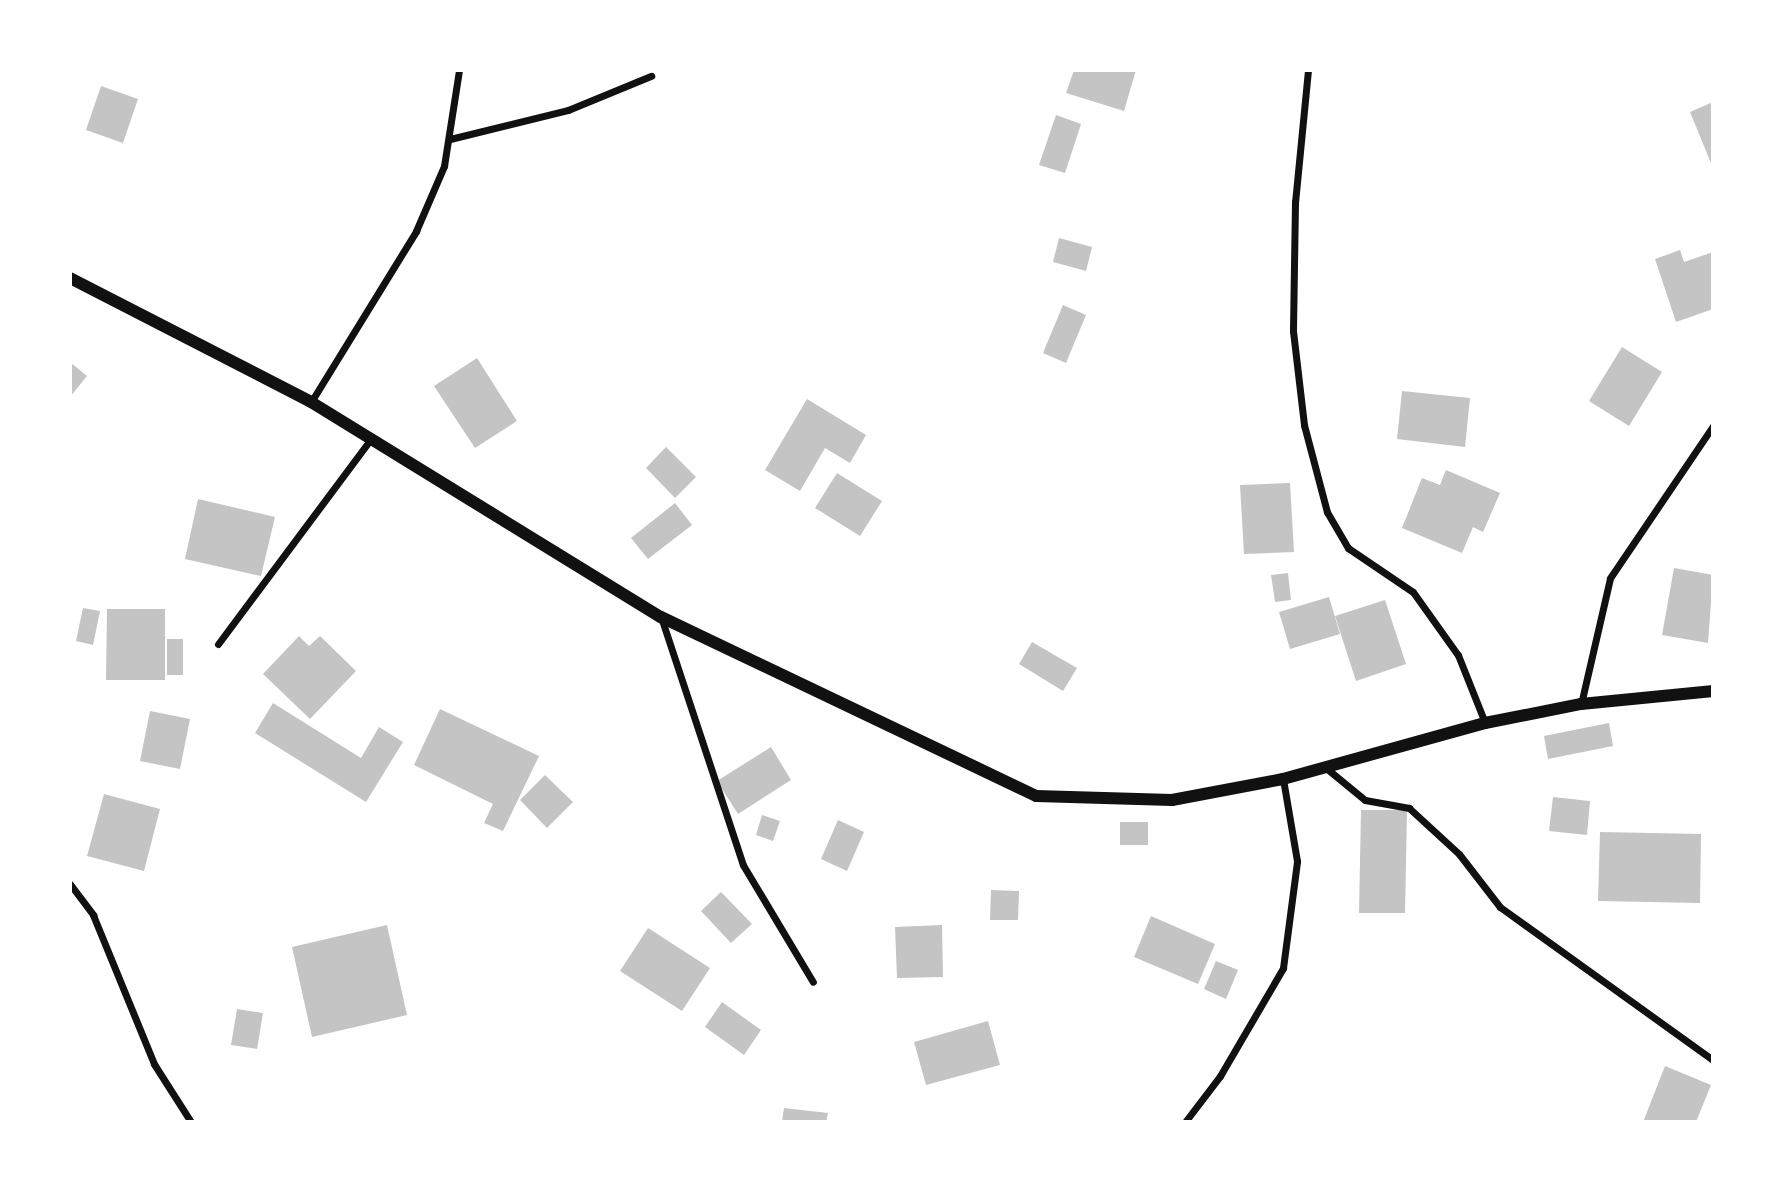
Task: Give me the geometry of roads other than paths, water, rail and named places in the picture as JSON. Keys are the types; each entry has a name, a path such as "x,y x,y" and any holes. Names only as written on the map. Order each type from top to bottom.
{"street":[{"path":"311,402 415,231 450,139 459,70"},
{"path":"1308,70 1295,202 1293,331 1304,425 1327,512 1348,548 1413,592 1458,655 1485,723"},
{"path":"450,139 568,110 651,76"},
{"path":"70,278 311,402 661,617 1036,796 1172,800 1283,779 1485,723 1581,704 1713,691"},
{"path":"1581,704 1610,578 1713,426"},
{"path":"218,644 371,439"},
{"path":"661,617 743,865 813,982"},
{"path":"1326,768 1365,800 1409,808 1459,854 1500,907 1713,1060"},
{"path":"1185,1122 1220,1076 1283,968 1297,861 1283,779"},
{"path":"70,884 93,915 154,1064 191,1122"}]}
